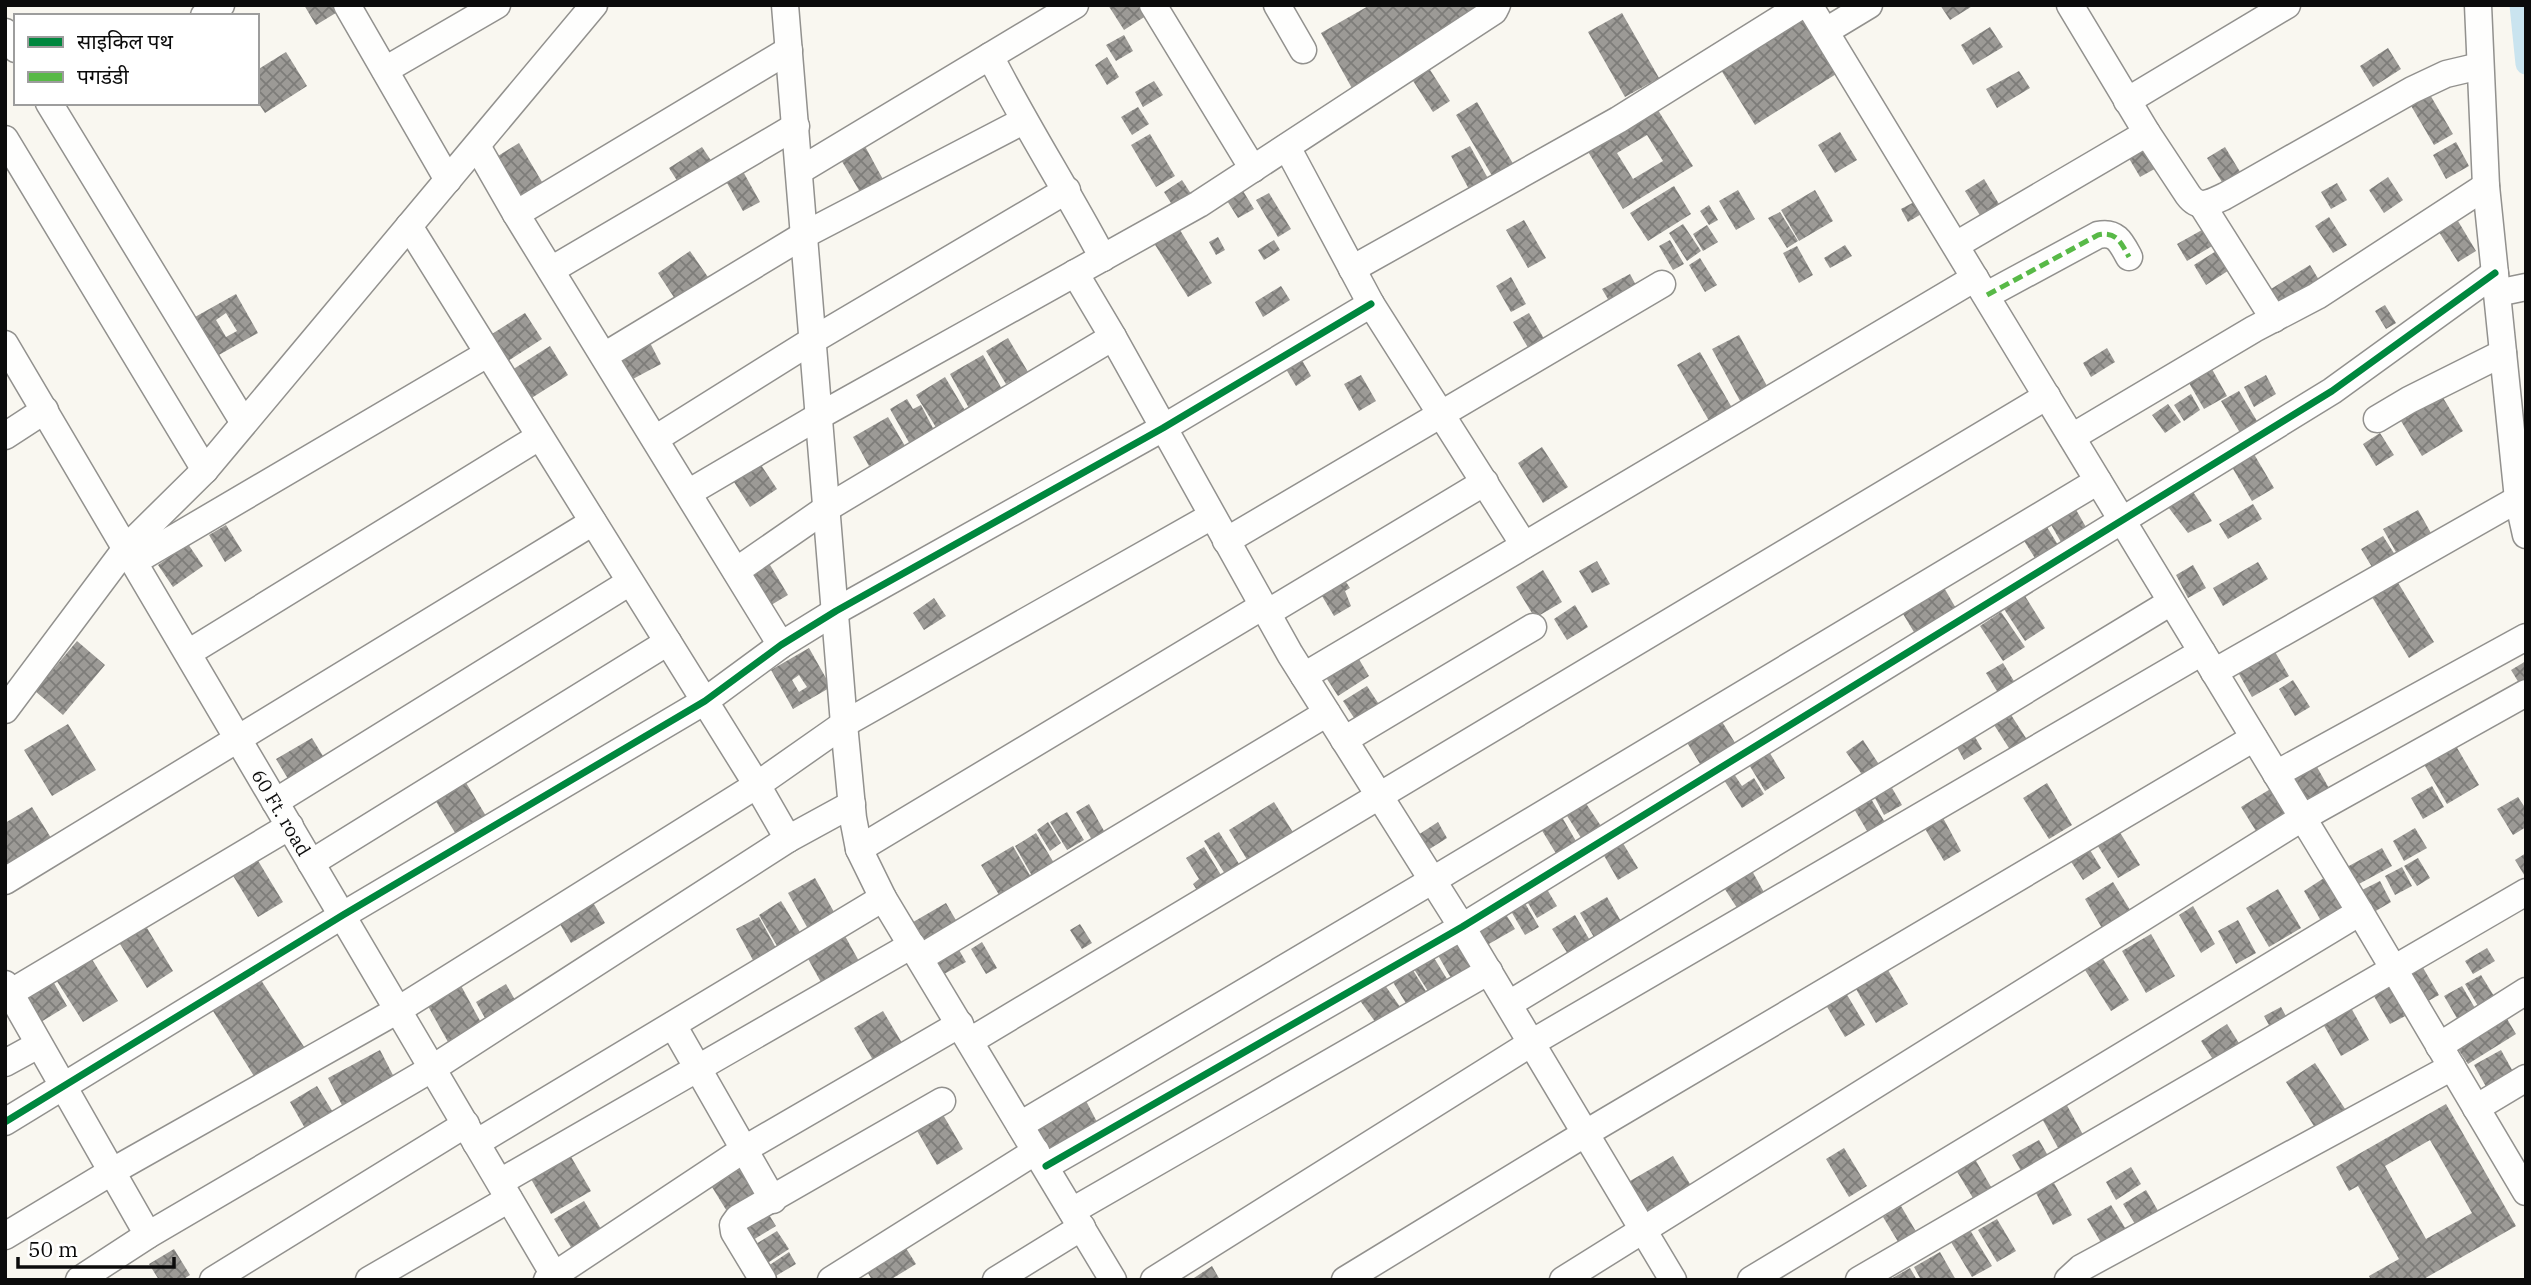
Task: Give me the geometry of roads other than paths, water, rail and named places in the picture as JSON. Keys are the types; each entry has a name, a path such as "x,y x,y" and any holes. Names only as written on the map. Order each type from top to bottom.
{"street":[{"path":"385,70 497,5"},
{"path":"5,710 131,554 205,470 594,5"},
{"path":"785,5 844,724 859,849 883,898 1113,1280"},
{"path":"799,171 1075,5"},
{"path":"1153,5 1253,169"},
{"path":"1277,5 1303,50"},
{"path":"688,493 819,416 1199,204 1494,11 1497,5"},
{"path":"1352,269 1618,120 1802,5"},
{"path":"1809,5 2360,912 2526,1191"},
{"path":"1826,31 1869,5"},
{"path":"2127,101 2287,5"},
{"path":"2478,5 2486,186 2510,285 2503,353 2518,499 2526,535"},
{"path":"351,7 448,180"},
{"path":"2081,9 2127,101 2194,203 2202,205 2225,196 2430,81 2480,66"},
{"path":"516,214 789,50"},
{"path":"990,56 1023,121 1067,190 1103,258"},
{"path":"56,106 244,423"},
{"path":"604,356 804,235 1023,121"},
{"path":"551,270 796,126"},
{"path":"1956,246 2147,133"},
{"path":"5,139 205,470"},
{"path":"477,146 781,645"},
{"path":"1287,146 1371,304 1524,545"},
{"path":"2072,437 2318,296 2486,186"},
{"path":"655,439 813,340 1067,190"},
{"path":"2202,205 2274,319"},
{"path":"410,226 788,839"},
{"path":"1304,676 1524,545 1981,286 2098,234 2112,234 2129,257"},
{"path":"1075,273 1304,676 1533,1042 1673,1280"},
{"path":"1226,541 1662,284"},
{"path":"831,1280 1041,1158 1462,927 2332,391 2510,285"},
{"path":"5,1122 343,915 705,701 781,645 836,611 1163,428 1371,304"},
{"path":"736,570 827,508 1113,337"},
{"name":"60 Ft. road","path":"5,344 505,1190 553,1278"},
{"path":"2377,419 2503,353"},
{"path":"131,554 488,354"},
{"path":"553,1278 743,1150 965,1032 1380,797 2047,396"},
{"path":"5,436 44,410"},
{"path":"188,653 540,437"},
{"path":"1020,1125 2098,481"},
{"path":"859,849 1485,482"},
{"path":"1153,1280 1533,1042 2208,662 2518,499"},
{"path":"5,1236 111,1172 398,1010 757,785 844,724 1212,516"},
{"path":"5,881 593,522"},
{"path":"275,802 630,582"},
{"path":"1509,1004 2171,601"},
{"path":"1344,740 1532,627"},
{"path":"2276,774 2526,637"},
{"path":"311,863 668,642"},
{"path":"1563,1280 2302,818 2526,692"},
{"path":"369,1280 505,1190 699,1068 916,952 1327,713"},
{"path":"1345,1280 1586,1133 2254,738"},
{"path":"79,1280 148,1235 433,1068 788,839 852,804"},
{"path":"148,1235 8,989 290,826"},
{"path":"1859,1280 2526,892"},
{"path":"214,1280 471,1133 673,1025 883,898"},
{"path":"1751,1280 2360,912"},
{"path":"996,1280 1077,1219 1489,971"},
{"path":"2068,1280 2081,1268 2446,1057 2526,991"},
{"path":"673,1025 773,1200"},
{"path":"5,1063 38,1045"},
{"path":"2476,1108 2526,1077"},
{"path":"763,1280 734,1232 733,1225 738,1218 942,1101"}],"waterway":[{"path":"2520,5 2526,64"}]}
